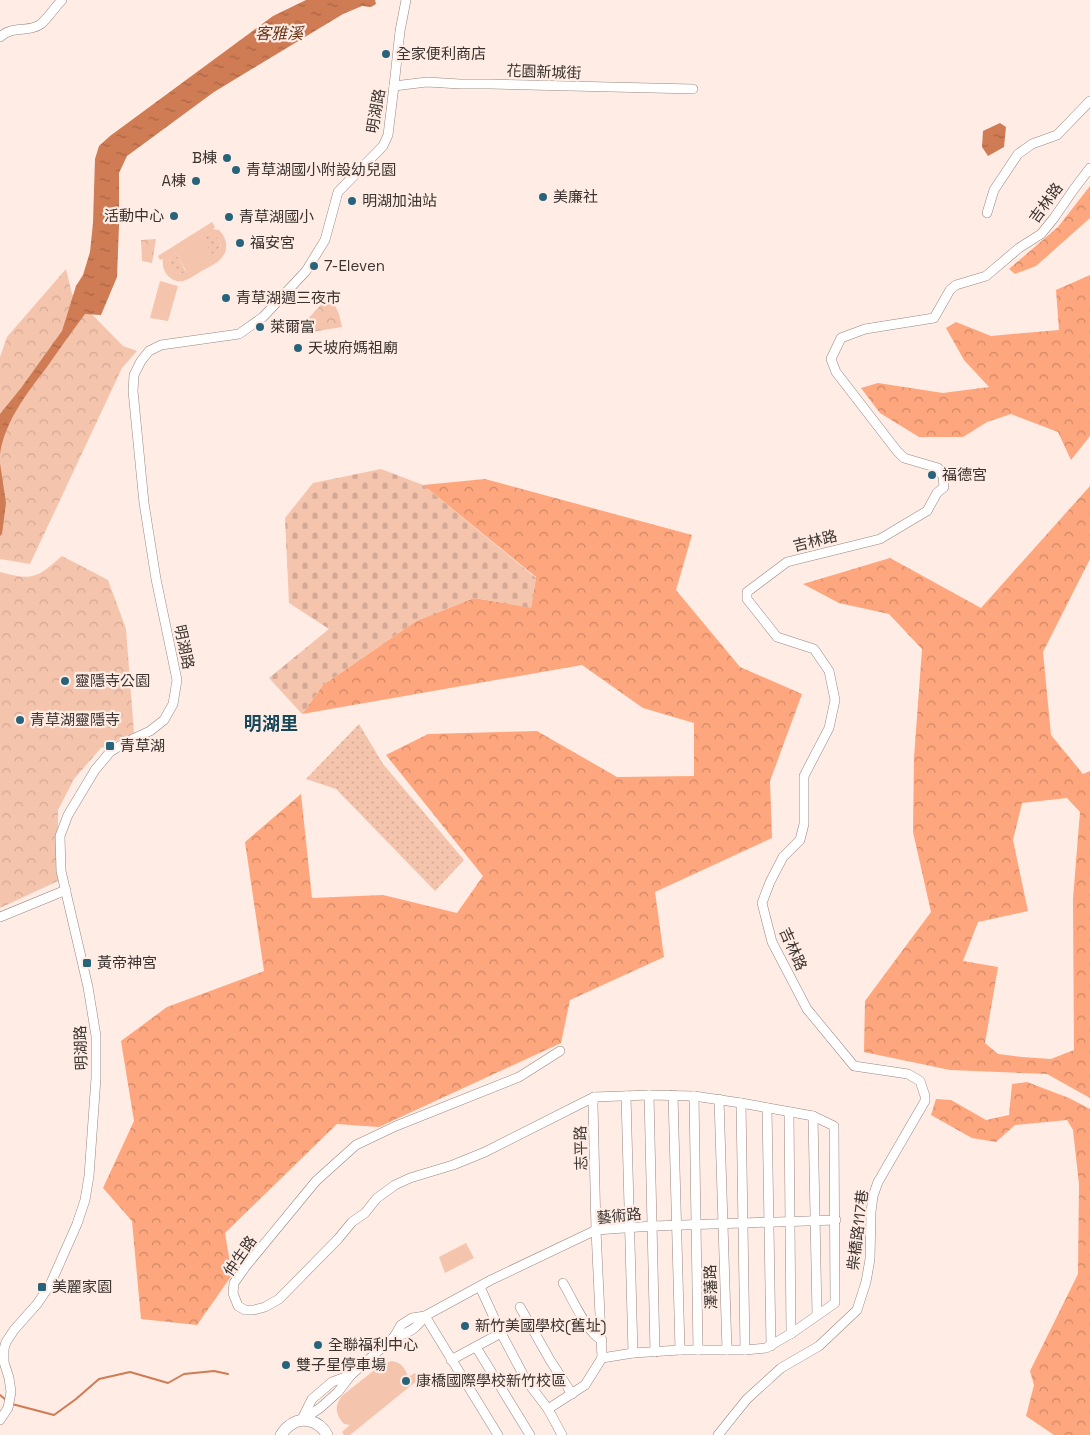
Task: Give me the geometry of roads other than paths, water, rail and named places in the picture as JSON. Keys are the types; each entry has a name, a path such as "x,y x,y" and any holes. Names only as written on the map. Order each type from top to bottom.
{"main road":[{"path":"281,1435 290,1425 302,1420 315,1422 328,1435"}],"street":[{"path":"0,37 15,29 28,29 40,24 62,0"},
{"name":"明湖路","path":"0,1420 8,1408 10,1397 9,1378 4,1362 6,1342 50,1285 77,1224 85,1200 89,1176 96,1078 96,1036 88,987 61,871 60,836 68,815 95,770 110,752 126,742 150,732 164,720 173,704 177,680 162,608 144,503 134,400 134,375 140,361 149,351 161,345 239,334 263,317 306,271 325,240 338,192 383,146 388,135 400,31 406,0"},
{"name":"花園新城街","path":"394,86 427,82 693,89"},
{"path":"987,213 994,190 1018,154 1032,144 1057,135 1090,100"},
{"name":"吉林路","path":"925,1096 920,1081 908,1074 854,1066 807,1010 772,942 762,903 783,857 800,840 804,824 804,776 829,728 836,700 828,670 814,649 777,637 747,599 747,592 787,562 880,539 927,511 937,493 944,486 943,476 938,468 904,458 896,451 836,372 831,359 841,338 866,329 934,318 950,290 956,285 986,276 1019,248 1041,234 1090,168"},
{"path":"0,917 66,890"},
{"name":"仲生路","path":"560,1051 519,1077 396,1126 356,1145 316,1181 234,1282 233,1293 238,1306 245,1310 254,1310 265,1307 279,1298 338,1239 352,1222 365,1213 376,1198 395,1185 485,1152 594,1097"},
{"path":"649,1095 655,1352"},
{"path":"594,1097 673,1095 719,1099 813,1116 834,1126 835,1303 791,1334 766,1348 746,1350 680,1350 633,1353 602,1358"},
{"path":"673,1095 680,1350"},
{"path":"626,1096 633,1353"},
{"path":"694,1096 698,1350"},
{"name":"柴橋路117巷","path":"718,1435 747,1399 781,1368 819,1346 857,1310 866,1282 870,1259 873,1196 878,1182 925,1101 925,1096"},
{"name":"志平路","path":"594,1097 596,1230"},
{"path":"719,1099 723,1224"},
{"path":"741,1103 746,1350"},
{"path":"767,1108 771,1346"},
{"path":"789,1112 791,1334"},
{"path":"813,1116 817,1315"},
{"name":"藝術路","path":"302,1420 312,1399 332,1382 351,1375 394,1337 407,1333 418,1326 425,1316 491,1280 596,1230 653,1226 836,1220"},
{"name":"澤藩路","path":"723,1224 726,1350"},
{"path":"548,1409 585,1385 602,1358 596,1230"},
{"path":"563,1283 586,1323 597,1338 602,1340"},
{"path":"480,1287 501,1333 526,1380 548,1409 562,1435"},
{"path":"520,1307 572,1394"},
{"path":"425,1316 498,1435"},
{"path":"451,1360 501,1333"},
{"path":"476,1347 530,1435"}],"water":[{"name":"客雅溪","path":"306,0 375,0 376,4 371,7 362,6 343,14 214,92 127,156 119,173 117,277 101,315 85,314 66,340 18,408 7,430 0,454 0,414 62,331 76,286 83,275 90,252 95,159 99,146 273,16"},
{"path":"1000,123 1006,127 1004,147 988,156 982,147 983,131"},
{"path":"0,463 6,503 2,534 0,536"}],"waterway":[{"path":"12,1404 54,1415 99,1379 130,1372 168,1383 184,1374 214,1371 228,1374"},
{"path":"0,1395 6,1400"}],"place":[{"name":"全家便利商店","path":"386,54"},
{"name":"B棟","path":"227,158"},
{"name":"青草湖國小附設幼兒園","path":"236,170"},
{"name":"A棟","path":"196,181"},
{"name":"美廉社","path":"543,197"},
{"name":"明湖加油站","path":"352,201"},
{"name":"活動中心","path":"174,216"},
{"name":"青草湖國小","path":"229,217"},
{"name":"福安宮","path":"240,243"},
{"name":"7-Eleven","path":"314,266"},
{"name":"青草湖週三夜市","path":"226,298"},
{"name":"萊爾富","path":"260,327"},
{"name":"天坡府媽祖廟","path":"298,348"},
{"name":"福德宮","path":"932,475"},
{"name":"靈隱寺公園","path":"65,681"},
{"name":"青草湖靈隱寺","path":"20,720"},
{"name":"青草湖","path":"110,746"},
{"name":"黃帝神宮","path":"87,963"},
{"name":"美麗家園","path":"42,1287"},
{"name":"新竹美國學校(舊址)","path":"465,1326"},
{"name":"全聯福利中心","path":"318,1345"},
{"name":"雙子星停車場","path":"286,1365"},
{"name":"康橋國際學校新竹校區","path":"406,1381"}],"district":[{"name":"明湖里","path":"271,724"}]}
